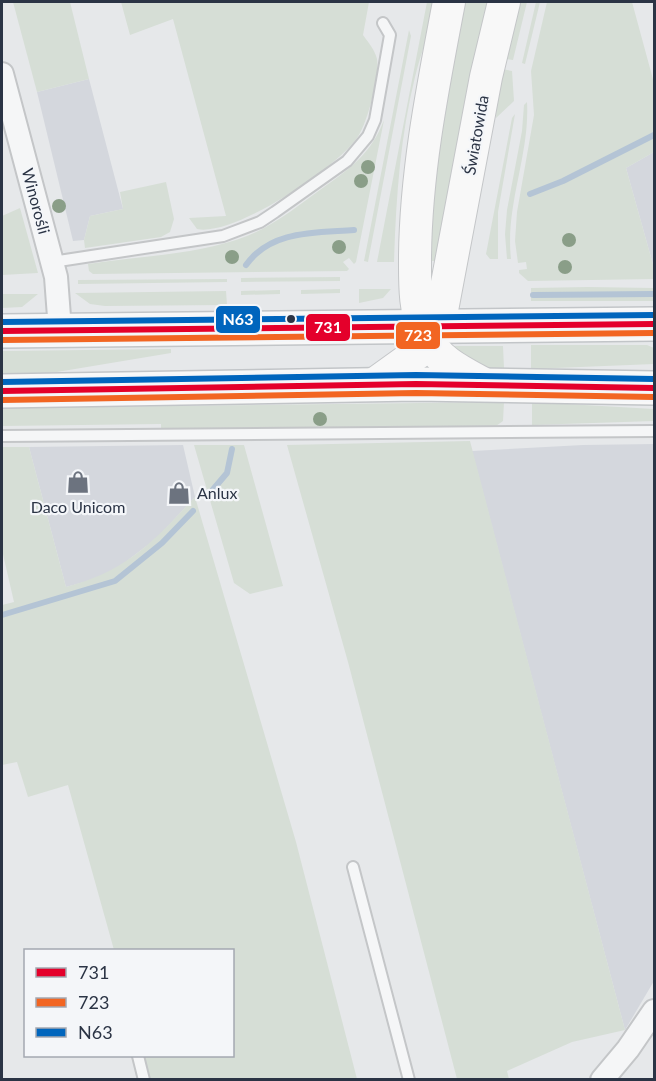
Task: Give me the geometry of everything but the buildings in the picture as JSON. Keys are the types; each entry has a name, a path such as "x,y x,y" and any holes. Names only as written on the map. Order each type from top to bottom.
{"main road":[{"path":"2,331 367,327 430,332 496,325 654,324"},
{"path":"2,390 486,384 654,388"}],"street":[{"path":"449,2 422,156 416,210 415,285 430,332 450,364 486,384"},
{"name":"Światowida","path":"430,332 451,270 486,77 504,2"},
{"name":"Winorośli","path":"2,74 52,262 58,289 60,330"},
{"path":"367,327 387,320 396,312 409,294 415,270"},
{"name":"Światowida","path":"451,270 454,291 462,305 482,321 496,325"},
{"path":"373,385 430,332"},
{"path":"602,1080 628,1049 654,1011"}],"lane":[{"path":"52,262 202,240 241,230 275,212 347,161 368,136 375,120 390,35 383,23"},
{"path":"2,436 654,431"},
{"path":"352,867 410,1080"},
{"path":"138,1057 144,1080"}],"shaded area":[{"path":"13,2 70,2 89,79 37,92"},
{"path":"121,2 369,2 363,35 375,52 377,76 361,132 346,151 283,198 235,222 214,229 197,229 189,218 226,216 173,19 130,35"},
{"path":"427,2 438,2 417,68 406,122 398,192 394,262 377,262"},
{"path":"461,2 493,2 439,261 426,261 426,233"},
{"path":"516,2 527,2 513,60 506,59"},
{"path":"536,2 540,2 525,64 522,63"},
{"path":"547,2 632,2 654,83 654,152 626,168 654,268 654,279 528,281 519,273 519,270 527,269 526,262 518,263 515,241 517,212 534,115 531,71"},
{"path":"409,30 411,36 368,262 364,261"},
{"path":"502,69 512,71 514,101 496,118 498,80"},
{"path":"89,79 123,209 90,216 84,240 73,241 37,92"},
{"path":"527,102 525,141 511,219 511,259 507,259 505,234 507,210 522,131 524,105"},
{"path":"515,114 498,212 498,259 490,259 486,254 512,118"},
{"path":"384,120 356,262 354,264 349,258 343,262 349,269 347,271 93,274 89,271 88,264 209,247 247,236 267,226 352,166 367,150"},
{"path":"654,152 654,268 626,168"},
{"path":"166,182 174,219 170,232 161,237 85,248 84,240 90,216 123,209 120,192"},
{"path":"20,208 38,273 2,275 2,216"},
{"path":"340,277 340,281 241,282 241,278"},
{"path":"227,279 227,282 78,284 78,280"},
{"path":"531,288 654,288 654,301 531,301"},
{"path":"340,289 340,293 301,294 301,290"},
{"path":"359,289 391,289 383,298 359,303"},
{"path":"280,290 280,294 241,295 241,291"},
{"path":"226,291 227,305 105,306 90,304 75,293"},
{"path":"2,294 38,294 22,307 2,308"},
{"path":"531,345 647,345 654,348 654,364 531,369"},
{"path":"447,346 503,346 504,368 486,368"},
{"path":"171,349 171,353 51,373 2,374 2,351"},
{"path":"504,402 503,421 496,426 161,430 161,424 2,426 2,408"},
{"path":"532,402 654,409 654,421 532,425"},
{"path":"470,441 625,1030 572,1042 507,1071 509,1079 457,1079 348,662 287,445"},
{"path":"654,444 654,981 625,1030 472,451"},
{"path":"183,445 195,497 157,538 115,570 92,580 66,587 29,447"},
{"path":"194,445 244,445 283,586 250,594 234,583"},
{"path":"2,447 29,447 66,587 106,573 138,553 195,497 296,842 357,1079 150,1079 143,1057 234,1057 234,949 114,949 68,785 28,797 17,762 2,765 2,605 14,602 2,550"}],"waterway":[{"path":"530,194 563,181 654,135"},
{"path":"246,265 268,245 281,239 309,233 354,230"},
{"path":"533,295 654,294"},
{"path":"210,493 227,473 232,449"},
{"path":"2,615 115,581 162,543 193,511"}],"transit line":[{"name":"N63","path":"2,322 654,315"},
{"name":"731","path":"2,331 654,324"},
{"name":"723","path":"2,340 654,333"},
{"name":"N63","path":"2,382 416,375 654,379"},
{"name":"731","path":"2,391 416,384 654,388"},
{"name":"723","path":"2,400 416,393 654,397"}],"place":[{"name":"Daco Unicom","path":"78,482"},
{"name":"Anlux","path":"179,493"}]}
